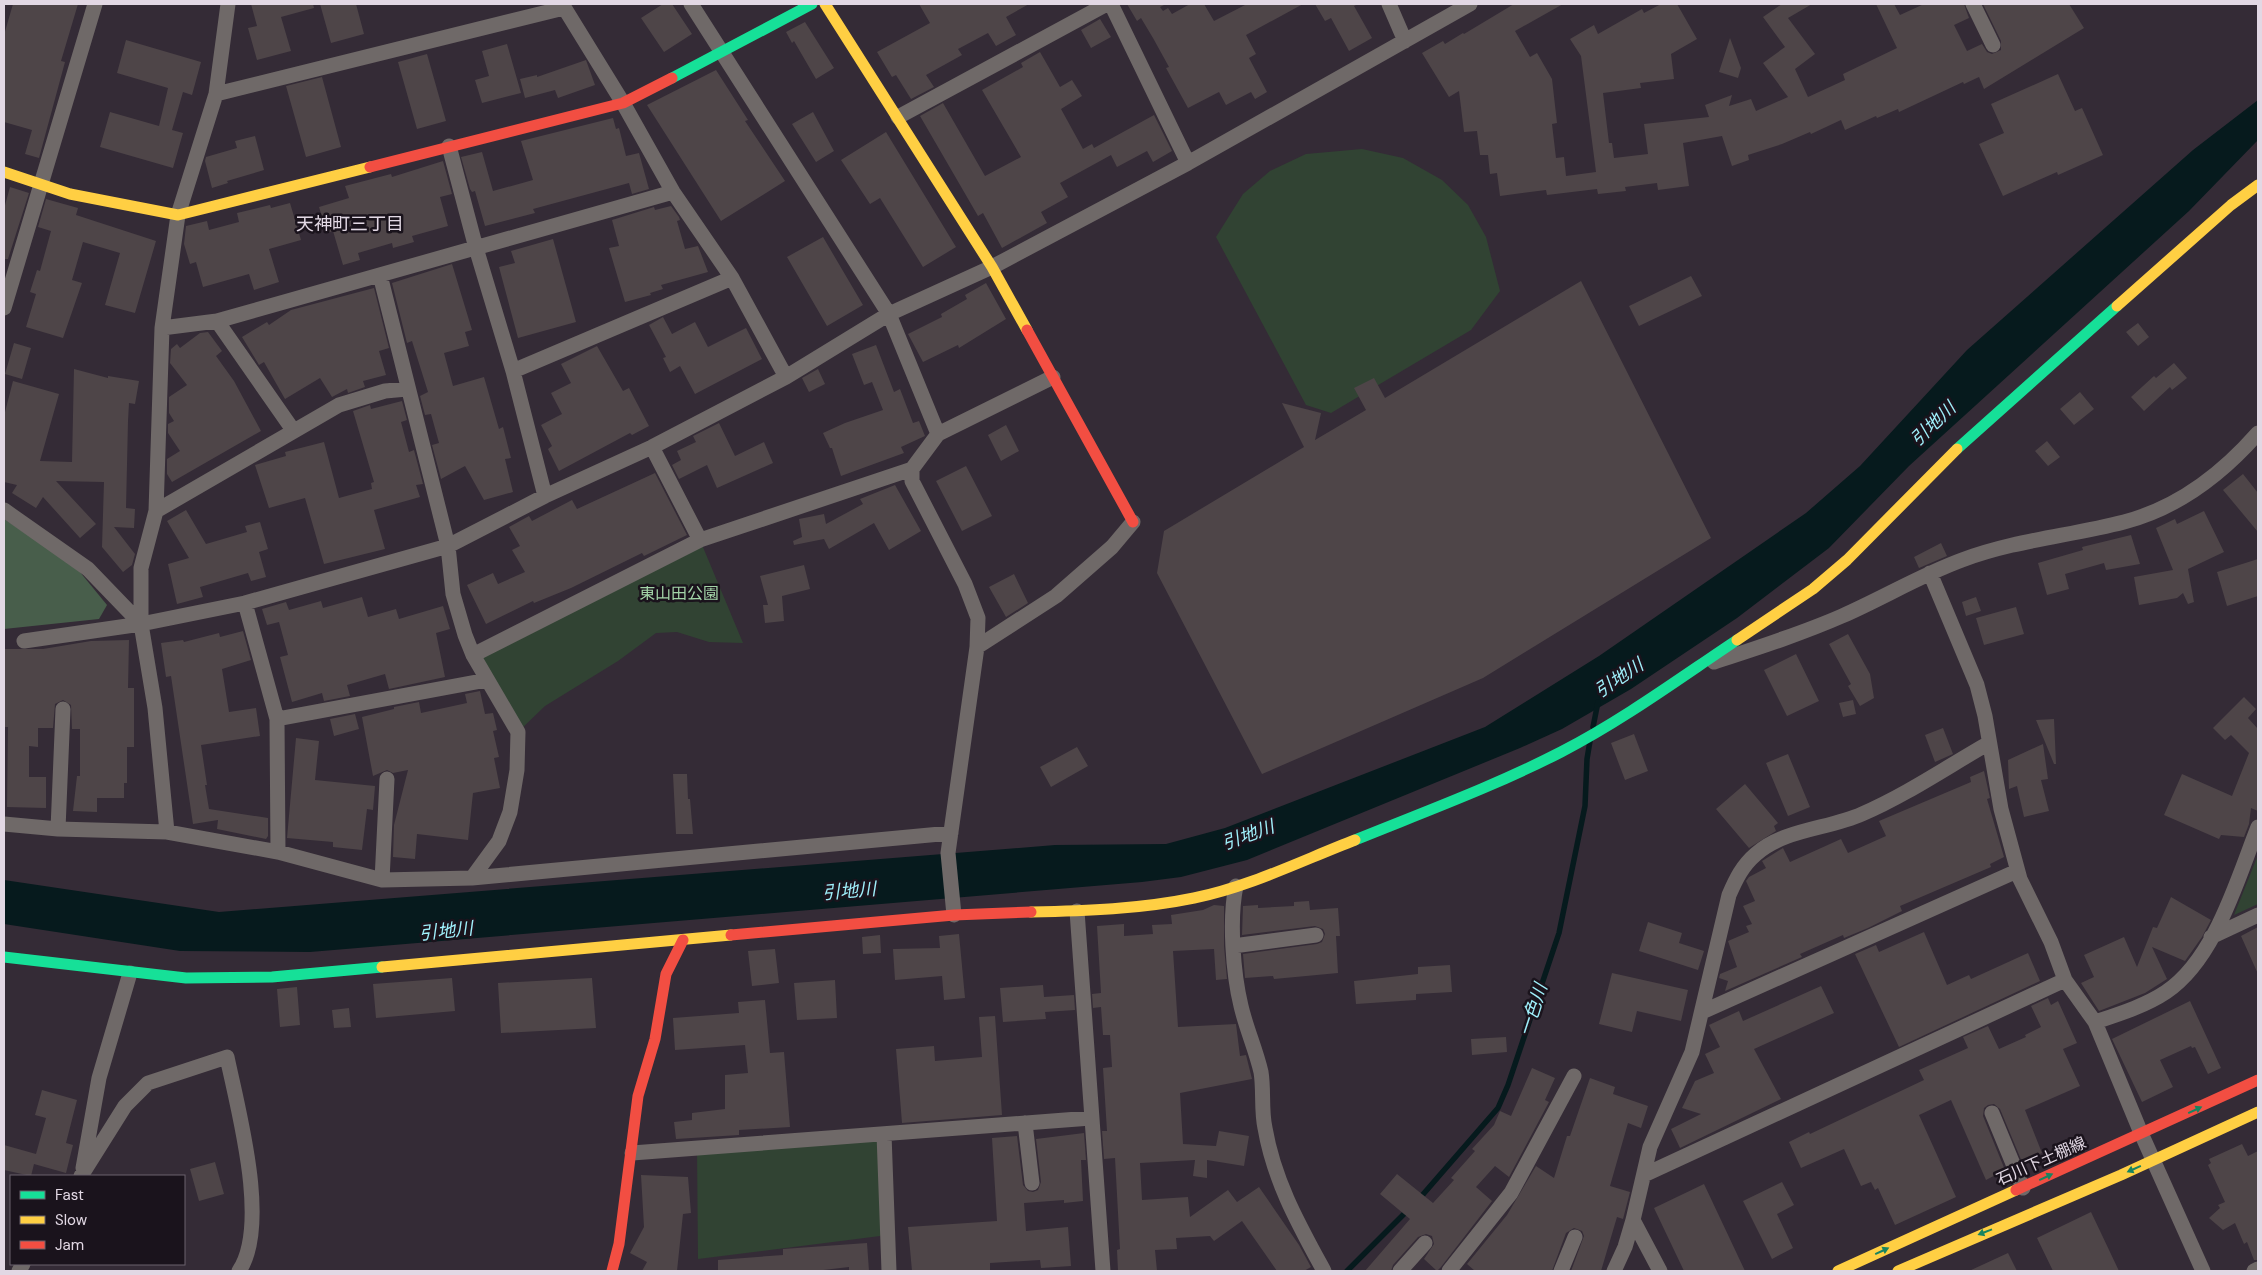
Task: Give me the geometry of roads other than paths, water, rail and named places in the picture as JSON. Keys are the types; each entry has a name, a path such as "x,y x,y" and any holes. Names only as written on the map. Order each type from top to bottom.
{"street":[{"path":"4,308 95,4"},
{"path":"167,832 155,708 141,624 141,568 156,512 162,328 178,215 216,94 228,4"},
{"path":"690,4 889,314 938,434"},
{"path":"4,172 70,194 178,215 623,103 722,53 812,4"},
{"path":"825,4 992,267 1133,522 1105,553 1056,596 977,647"},
{"path":"898,117 1107,4"},
{"path":"1111,4 1188,164"},
{"path":"1390,4 1405,41"},
{"path":"24,641 141,624 245,603 448,546 545,496 652,446 786,377 889,314 992,267 1188,164 1470,4"},
{"path":"1973,4 1993,45"},
{"path":"216,94 563,6 623,103 673,192 732,278 786,377"},
{"path":"449,146 476,248 513,371 545,496"},
{"path":"4,957 130,973 196,978 308,975 683,940 953,909 1077,911 1159,904 1195,898 1236,886 1479,790 1579,742 1698,667 1812,589 1846,560 1940,463 2224,212 2258,185"},
{"path":"162,328 217,321 673,192"},
{"path":"380,275 448,546 453,594 473,655 518,732 517,770 510,812 499,841 472,878"},
{"path":"513,371 732,278"},
{"path":"217,321 293,430"},
{"path":"473,655 700,540 912,469 938,434 1053,376"},
{"path":"156,512 293,430 339,405 385,391 407,388"},
{"path":"1698,667 1816,627 1930,573 1999,548 2107,526 2141,517 2200,488 2258,434"},
{"path":"652,446 700,540"},
{"path":"912,469 912,481 965,584 978,618 977,647 948,853 953,909"},
{"path":"4,510 88,570 141,624"},
{"path":"1930,573 1977,685 2003,817 2017,871 2035,913 2051,942 2065,980 2095,1022 2153,1161 2203,1271"},
{"path":"245,603 277,718 278,852"},
{"path":"277,718 487,680"},
{"path":"58,829 63,709"},
{"path":"1614,1271 1625,1247 1633,1220 1650,1147 1692,1052 1729,895 1740,871 1756,853 1779,840 1861,815 1989,743"},
{"path":"382,880 387,779"},
{"path":"4,824 58,829 167,832 278,852 382,880 472,878 951,833"},
{"path":"2095,1022 2137,1007 2165,993 2182,980 2197,963 2226,908 2258,826"},
{"path":"1702,1012 2017,871"},
{"path":"1236,886 1232,903 1233,946 1240,1006 1261,1072 1264,1127 1276,1175 1289,1207 1323,1271"},
{"path":"1077,911 1103,1271"},
{"path":"2211,937 2258,915"},
{"path":"1233,946 1316,935"},
{"path":"612,1271 619,1244 638,1096 655,1039 666,974 683,940"},
{"path":"81,1175 99,1078 112,1028 130,973"},
{"path":"1644,1175 2065,980"},
{"path":"81,1175 125,1106 148,1082 227,1057 248,1162 251,1203 249,1251 239,1271"},
{"path":"1449,1271 1511,1193 1574,1076"},
{"name":"石川下土棚線","path":"1838,1271 2258,1080"},
{"path":"1898,1271 1964,1240 2036,1212 2153,1161 2258,1112"},
{"path":"1992,1113 2023,1188"},
{"path":"632,1153 1091,1118"},
{"path":"1025,1124 1032,1182"},
{"path":"884,1134 889,1271"},
{"path":"1633,1220 1660,1271"},
{"path":"1561,1271 1575,1237"},
{"path":"1400,1271 1425,1243"},
{"path":"2254,1271 2258,1270"}],"water":[{"name":"引地川","path":"2258,100 2258,140 2189,211 1909,466 1829,548 1737,618 1631,689 1562,729 1247,860 1181,877 1142,882 310,952 180,951 4,924 4,880 219,912 1055,845 1166,844 1225,828 1485,727 1599,656 1806,513 1860,466 1967,350 2193,150"}],"waterway":[{"name":"一色川","path":"1593,727 1598,702"},
{"name":"一色川","path":"1419,1199 1498,1108 1508,1085 1559,933 1585,806 1587,759 1590,741"},
{"name":"一色川","path":"1347,1271 1409,1209"}],"district":[{"name":"天神町三丁目","path":"350,224"}],"park label":[{"name":"東山田公園","path":"679,593"}]}
